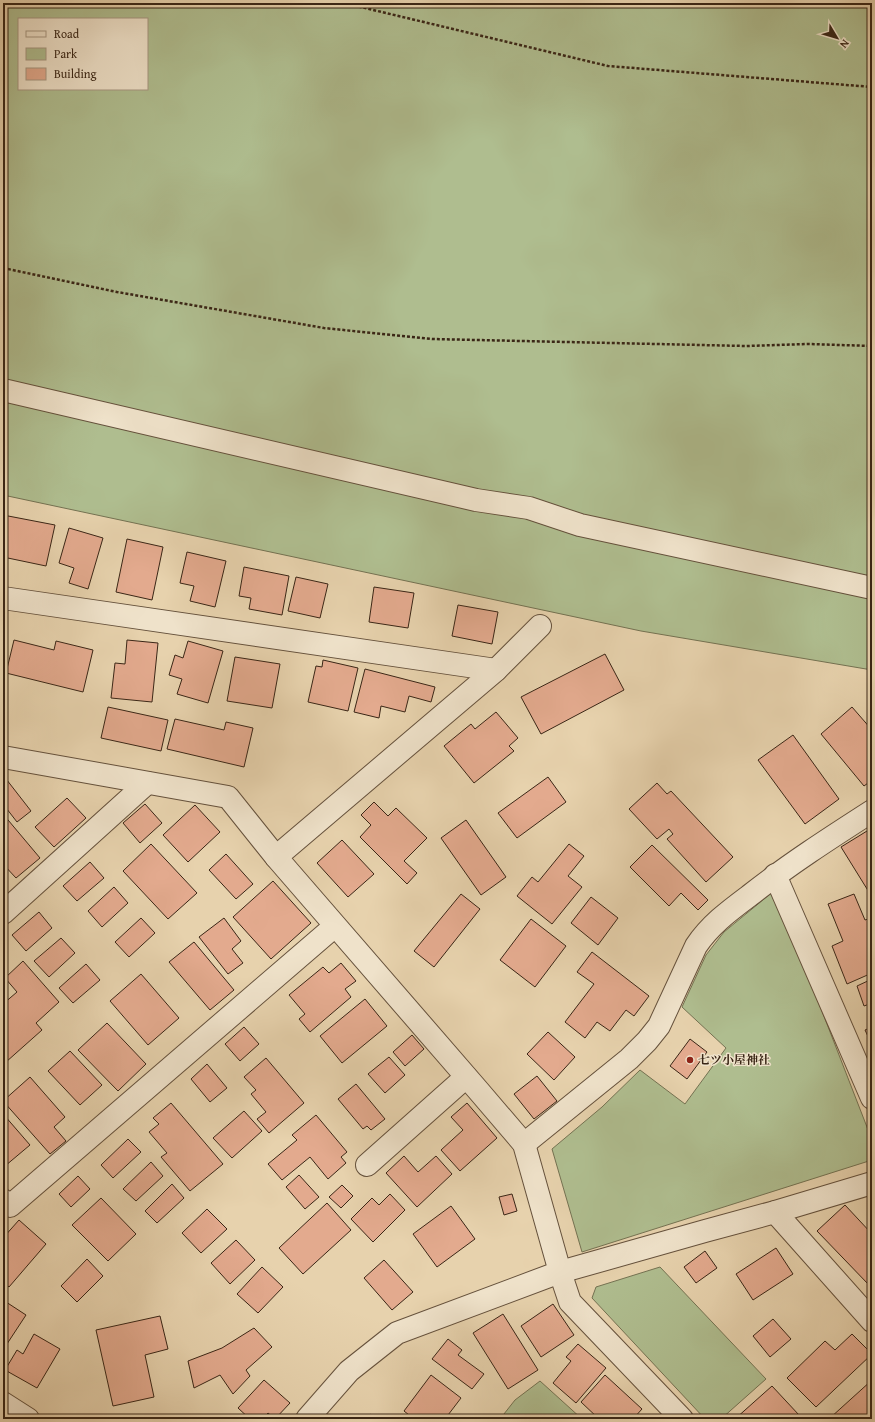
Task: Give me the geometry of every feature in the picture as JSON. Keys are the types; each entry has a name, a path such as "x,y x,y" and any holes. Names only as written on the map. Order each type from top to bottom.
{"street":[{"path":"3,390 476,500 529,508 580,525 872,588"},
{"path":"3,598 496,670"},
{"path":"276,857 496,670 540,626"},
{"path":"3,757 228,797 276,857 524,1144 560,1272 570,1302 670,1414"},
{"path":"3,913 148,783"},
{"path":"524,1144 622,1064 647,1041 659,1026 696,946 718,920 775,875 872,811"},
{"path":"775,875 872,1098"},
{"path":"3,1200 10,1206 335,926"},
{"path":"367,1165 466,1077"},
{"path":"307,1419 349,1371 397,1332 560,1272 705,1230 775,1212 872,1183"},
{"path":"775,1212 872,1320"},
{"path":"3,1403 28,1419"}],"path":[{"path":"344,3 608,66 872,87"},
{"path":"3,268 116,292 324,328 432,339 738,346 808,344 872,346"}],"green space":[{"path":"3,3 872,3 872,670 641,631 3,495"},
{"path":"775,890 872,1140 872,1160 582,1252 552,1149 602,1107 640,1070 685,1104 726,1048 682,1007 706,955 724,932"},
{"path":"660,1267 766,1379 721,1419 705,1419 592,1298 596,1287"},
{"path":"540,1381 582,1419 500,1419 515,1400"}],"building":[{"path":"3,515 55,525 46,566 3,557"},
{"path":"69,528 103,538 88,589 69,583 74,568 59,563"},
{"path":"127,539 163,547 152,600 116,592"},
{"path":"187,552 226,561 215,607 190,601 194,586 180,583"},
{"path":"244,567 289,576 282,615 249,609 251,598 239,596"},
{"path":"296,577 328,584 320,618 288,611"},
{"path":"374,587 414,593 408,628 369,622"},
{"path":"458,605 498,612 492,644 452,636"},
{"path":"14,640 54,650 56,641 93,650 83,692 6,673"},
{"path":"127,640 158,643 152,702 111,698 115,663 125,664"},
{"path":"188,641 223,651 208,703 177,694 182,679 169,675 175,655 183,658"},
{"path":"605,654 624,690 541,734 521,697"},
{"path":"235,657 280,664 272,708 227,701"},
{"path":"323,660 358,668 348,711 308,702 316,666 322,667"},
{"path":"365,669 435,687 431,702 409,696 405,712 381,706 379,718 354,712"},
{"path":"108,707 168,720 161,751 101,738"},
{"path":"852,707 872,730 872,780 864,786 821,734"},
{"path":"496,712 518,738 509,746 514,751 474,783 444,746 471,724 475,729"},
{"path":"175,719 224,730 226,722 253,728 244,767 167,749"},
{"path":"793,735 839,799 805,824 758,760"},
{"path":"3,775 31,811 17,822 3,804"},
{"path":"548,777 566,802 517,838 498,813"},
{"path":"657,783 667,794 671,791 733,857 706,882 667,839 673,834 669,829 657,839 629,809"},
{"path":"67,798 86,818 54,847 35,827"},
{"path":"374,802 388,816 396,808 427,838 404,861 417,873 407,884 360,837 371,825 361,815"},
{"path":"145,804 162,823 140,843 123,823"},
{"path":"195,805 220,832 188,862 163,835"},
{"path":"3,814 40,858 16,878 3,864"},
{"path":"466,820 506,877 481,895 441,838"},
{"path":"867,831 872,838 872,897 841,847"},
{"path":"342,840 374,874 348,897 317,863"},
{"path":"151,844 197,893 168,919 123,871"},
{"path":"569,844 584,856 568,876 582,887 552,924 517,896 532,877 538,882"},
{"path":"652,845 708,900 698,910 681,893 669,906 630,867"},
{"path":"226,854 253,884 236,899 209,870"},
{"path":"90,862 104,878 77,901 63,886"},
{"path":"273,881 311,923 271,959 233,917"},
{"path":"114,887 128,903 102,927 88,911"},
{"path":"461,894 480,909 434,967 414,951"},
{"path":"854,894 865,920 871,918 872,921 872,973 847,984 832,946 843,941 828,904"},
{"path":"591,897 618,918 598,945 571,923"},
{"path":"39,912 52,928 26,951 12,935"},
{"path":"141,918 155,933 129,957 115,942"},
{"path":"224,918 241,941 232,949 243,963 228,974 199,937"},
{"path":"531,919 566,946 535,987 500,960"},
{"path":"61,938 75,953 49,977 34,961"},
{"path":"194,942 234,990 210,1010 169,962"},
{"path":"592,952 649,996 634,1016 626,1010 610,1031 597,1022 585,1038 565,1022 594,984 577,972"},
{"path":"23,961 59,1002 36,1023 42,1030 6,1062 3,1058 3,1004 17,992 5,978"},
{"path":"341,963 356,981 345,989 351,997 310,1032 299,1019 305,1014 289,995 323,967 329,973"},
{"path":"86,964 100,980 73,1003 59,988"},
{"path":"141,974 179,1018 148,1045 110,1001"},
{"path":"872,979 872,1003 864,1006 857,986"},
{"path":"365,999 387,1026 342,1063 320,1036"},
{"path":"107,1023 146,1064 118,1091 78,1050"},
{"path":"244,1027 259,1044 240,1061 225,1044"},
{"path":"872,1027 872,1045 865,1030"},
{"path":"548,1032 575,1057 554,1080 527,1054"},
{"path":"412,1035 424,1049 405,1066 393,1052"},
{"path":"690,1039 707,1052 687,1079 670,1066"},
{"path":"70,1051 102,1085 80,1105 48,1071"},
{"path":"389,1057 405,1075 385,1093 368,1074"},
{"path":"266,1058 304,1103 269,1133 257,1119 266,1112 251,1094 256,1090 244,1077"},
{"path":"207,1064 227,1088 210,1102 191,1079"},
{"path":"537,1076 557,1101 534,1119 514,1094"},
{"path":"30,1077 65,1117 54,1127 66,1141 50,1154 3,1101"},
{"path":"356,1084 385,1119 371,1130 367,1126 363,1129 338,1099"},
{"path":"171,1103 223,1164 190,1191 161,1157 167,1153 149,1132 159,1124 153,1118"},
{"path":"467,1103 497,1138 460,1171 441,1150 463,1130 451,1117"},
{"path":"244,1111 262,1131 232,1158 213,1138"},
{"path":"4,1115 30,1145 5,1166 3,1164"},
{"path":"316,1115 347,1152 341,1157 346,1163 328,1179 310,1157 282,1180 268,1164 297,1140 292,1135"},
{"path":"128,1139 141,1152 113,1178 101,1165"},
{"path":"404,1156 418,1172 436,1156 452,1174 417,1207 386,1173"},
{"path":"151,1162 163,1176 136,1201 123,1189"},
{"path":"299,1175 319,1197 305,1209 286,1187"},
{"path":"78,1176 90,1189 71,1207 59,1194"},
{"path":"172,1184 184,1198 157,1223 145,1211"},
{"path":"342,1185 353,1196 341,1208 329,1197"},
{"path":"390,1194 405,1210 373,1242 351,1219 372,1198 379,1205"},
{"path":"512,1194 517,1211 504,1215 499,1197"},
{"path":"101,1198 136,1234 108,1261 72,1225"},
{"path":"327,1203 351,1230 303,1274 279,1248"},
{"path":"845,1205 872,1234 872,1282 869,1285 817,1231"},
{"path":"451,1206 475,1239 437,1267 413,1234"},
{"path":"207,1209 227,1229 201,1253 182,1233"},
{"path":"19,1220 46,1244 9,1287 3,1282 3,1238"},
{"path":"236,1240 255,1260 230,1284 211,1263"},
{"path":"776,1248 793,1274 753,1300 736,1274"},
{"path":"705,1251 717,1268 696,1283 684,1267"},
{"path":"87,1259 103,1276 77,1302 61,1286"},
{"path":"384,1260 413,1292 392,1310 364,1278"},
{"path":"262,1267 283,1287 258,1313 237,1294"},
{"path":"3,1300 26,1315 3,1350"},
{"path":"553,1304 574,1335 541,1357 521,1326"},
{"path":"503,1314 538,1370 508,1389 473,1333"},
{"path":"160,1316 168,1349 145,1355 154,1397 113,1406 96,1330"},
{"path":"773,1319 791,1339 770,1357 753,1336"},
{"path":"254,1328 272,1347 246,1370 250,1376 233,1394 220,1375 194,1388 188,1361 222,1348"},
{"path":"34,1334 60,1349 37,1388 5,1370 17,1350 23,1354"},
{"path":"852,1334 872,1354 816,1407 787,1378 825,1341 835,1350"},
{"path":"448,1339 462,1350 458,1355 484,1374 472,1389 432,1359"},
{"path":"578,1344 606,1368 576,1403 553,1383 571,1361 566,1357"},
{"path":"431,1375 461,1398 445,1419 414,1419 404,1411"},
{"path":"605,1375 642,1409 633,1419 599,1419 581,1402"},
{"path":"264,1380 290,1403 275,1419 268,1413 262,1419 250,1419 238,1408"},
{"path":"872,1380 872,1419 830,1418"},
{"path":"772,1386 799,1415 795,1419 735,1419"},
{"path":"370,1414 376,1419 366,1419"}],"place":[{"name":"七ツ小屋神社","path":"690,1060"}]}
